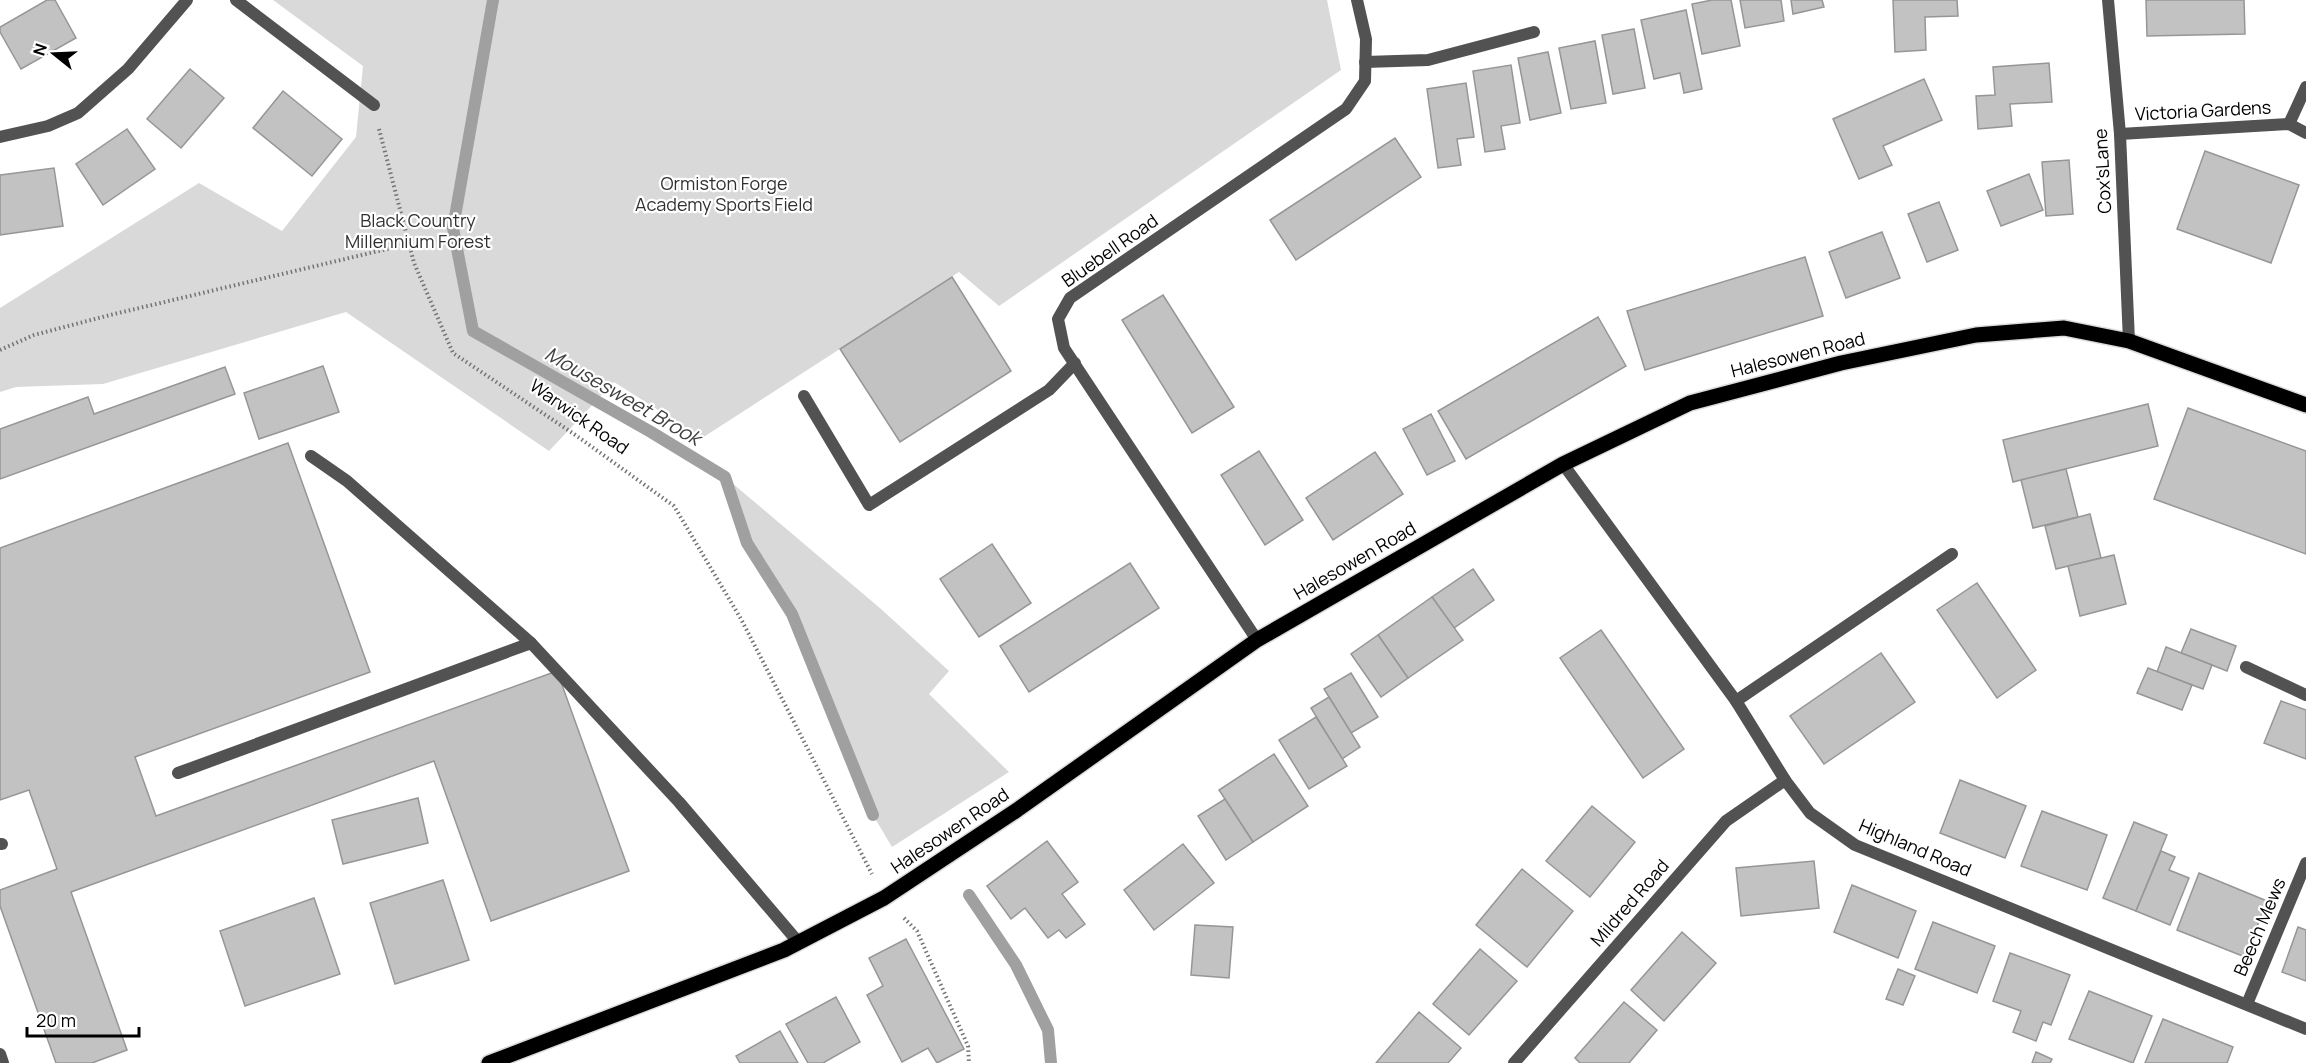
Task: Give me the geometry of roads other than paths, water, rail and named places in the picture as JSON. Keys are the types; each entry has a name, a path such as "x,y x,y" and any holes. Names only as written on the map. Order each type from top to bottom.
{"main road":[{"name":"Halesowen Road","path":"489,1063 773,955 884,898 1017,810 1257,640 1563,464 1690,403 1841,363 1976,335 2064,328 2129,341 2306,405"}],"street":[{"path":"0,137 48,126 78,113 128,69 188,0"},
{"path":"236,0 374,105"},
{"name":"Bluebell Road","path":"1257,640 1064,348 1058,319 1070,298 1346,109 1365,81 1366,39 1357,0"},
{"name":"Cox'sLane","path":"2108,0 2120,134 2129,341"},
{"path":"1365,62 1428,60 1534,32"},
{"name":"Victoria Gardens","path":"2289,124 2306,87"},
{"name":"Victoria Gardens","path":"2120,134 2289,124 2306,133"},
{"path":"804,396 869,505 1049,390 1075,363"},
{"path":"311,456 347,481 531,643 679,802 799,943"},
{"name":"Highland Road","path":"1563,464 1736,701 1785,780 1810,813 1855,845 2306,1029"},
{"path":"1736,701 1952,554"},
{"path":"178,773 531,643"},
{"path":"2246,667 2306,695"},
{"name":"Mildred Road","path":"1514,1063 1726,821 1785,780"},
{"name":"Beech Mews","path":"2247,1004 2306,863"},
{"path":"0,1054 3,1063"}],"waterway":[{"name":"Mousesweet Brook","path":"493,0 453,228 473,331 651,432 725,477 747,543 792,614 873,815"},
{"name":"Mousesweet Brook","path":"969,895 1016,965 1048,1030 1051,1063"}],"park label":[{"name":"Ormiston Forge Academy Sports Field","path":"724,194"},
{"name":"Black Country Millennium Forest","path":"418,231"}]}
